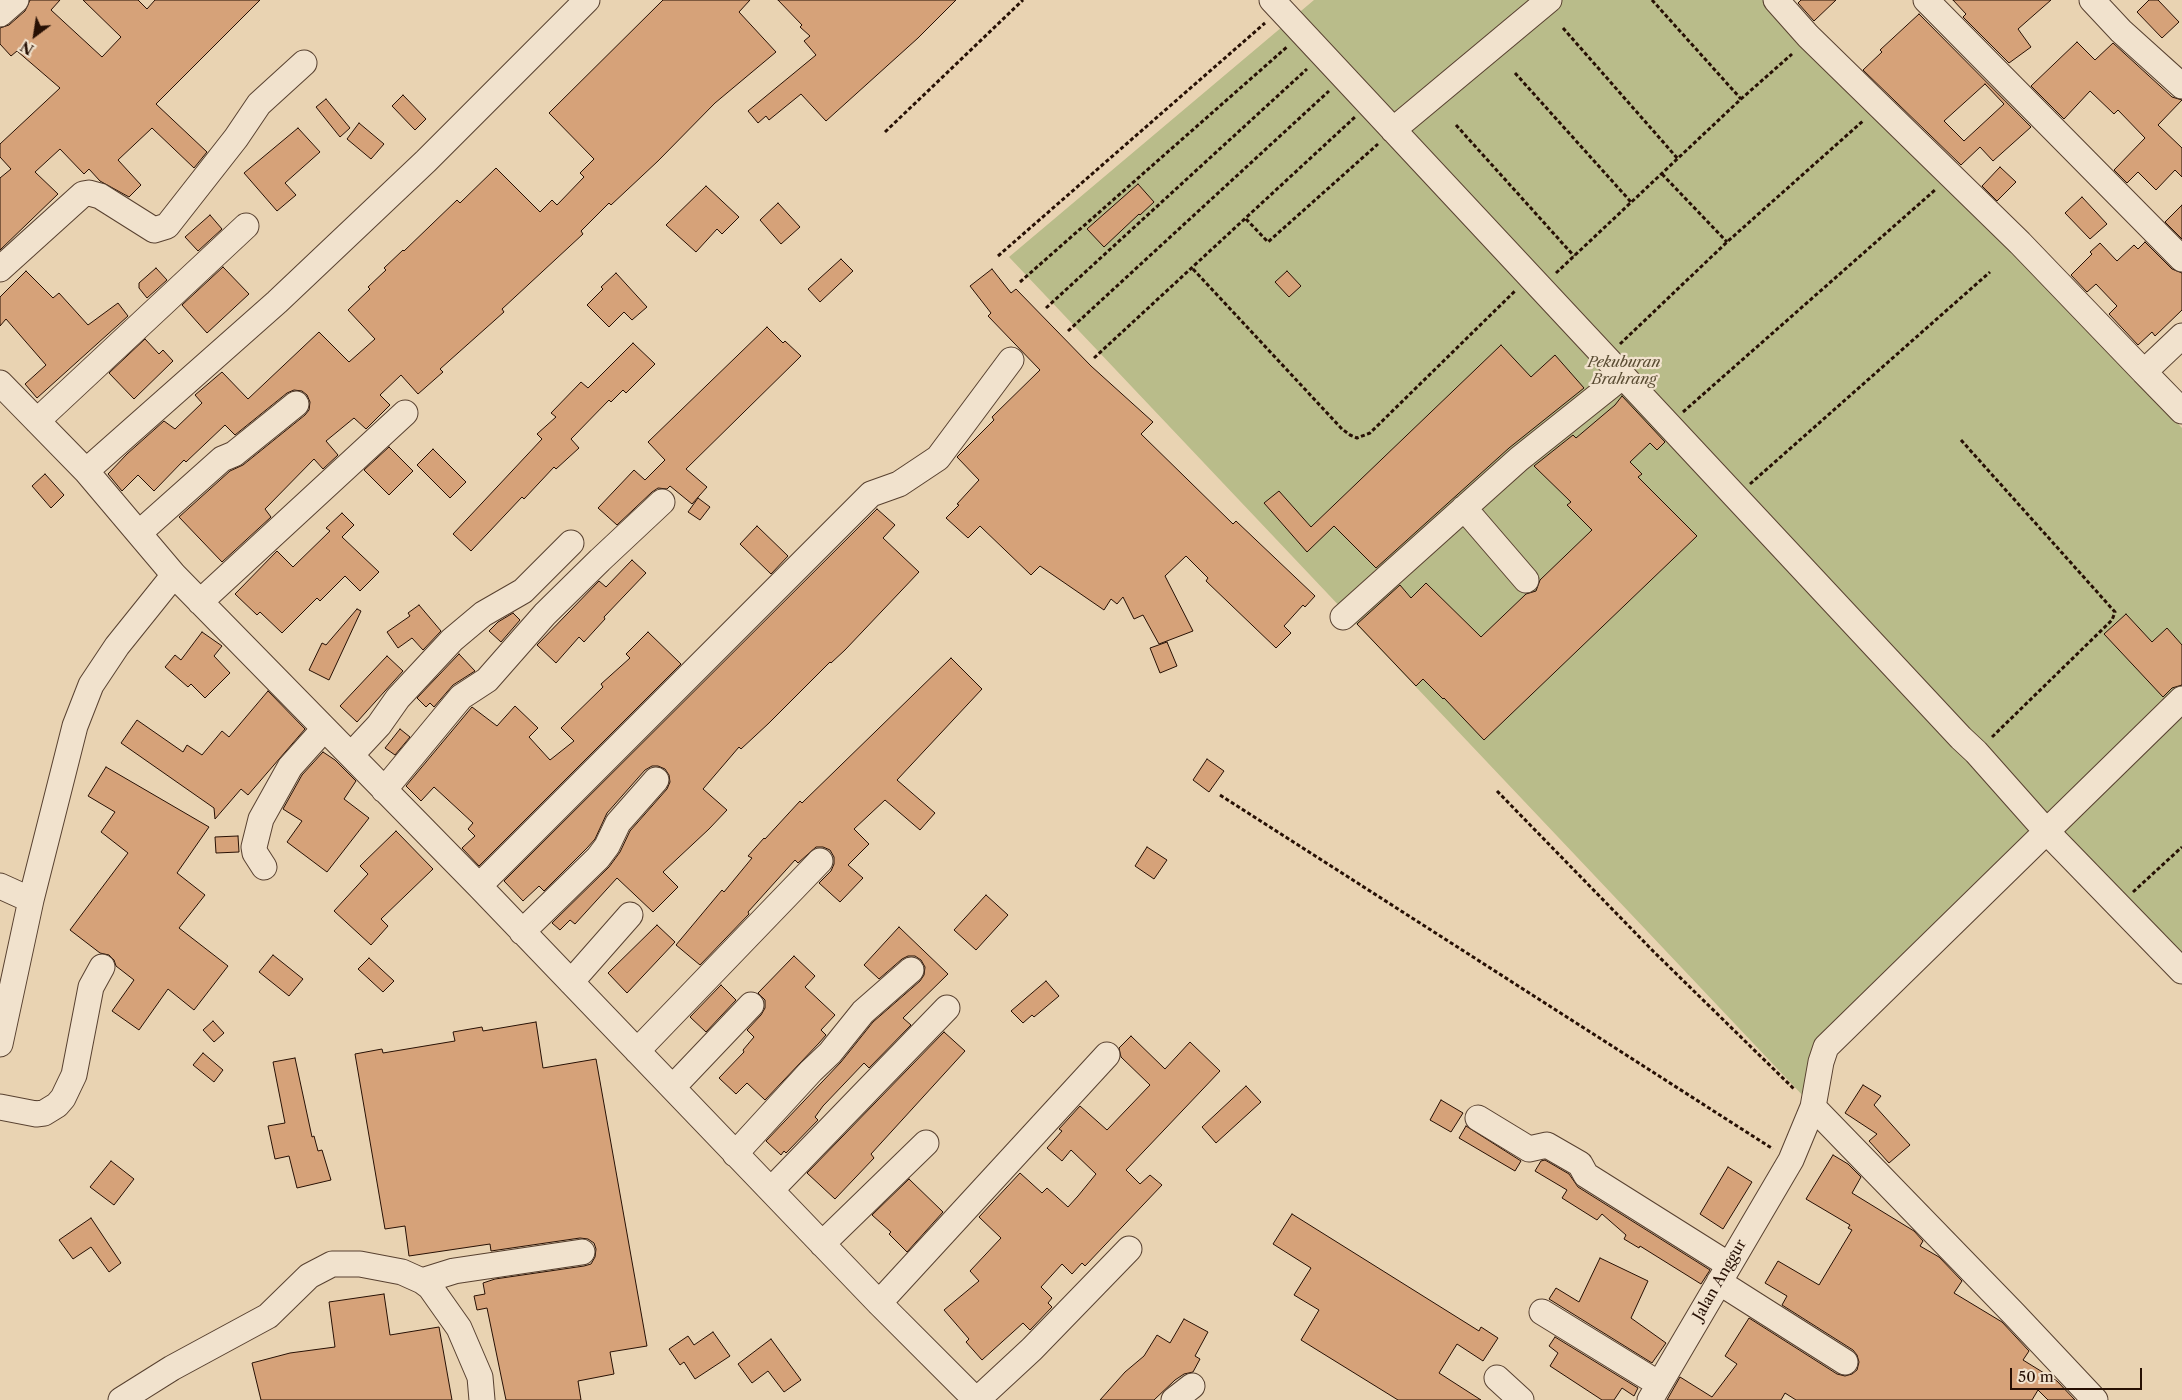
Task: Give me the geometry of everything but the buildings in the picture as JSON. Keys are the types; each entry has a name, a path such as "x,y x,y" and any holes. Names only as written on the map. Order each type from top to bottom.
{"street":[{"path":"0,14 16,0"},
{"path":"86,471 277,302 426,161 587,0"},
{"path":"1393,130 1549,0"},
{"path":"1776,0 1808,36 2020,243 2182,410"},
{"path":"1926,0 2182,259"},
{"path":"2092,0 2121,31 2182,86"},
{"path":"1276,5 1976,752 2047,832 2182,971"},
{"path":"0,270 83,194 89,193 100,196 154,230 167,226 236,138 259,104 304,63"},
{"path":"37,420 246,226"},
{"path":"2144,372 2182,336"},
{"path":"479,886 871,494 899,484 938,458 1011,360"},
{"path":"1343,617 1519,459 1623,376"},
{"path":"0,383 86,471 174,575 479,886 880,1304 976,1400 1032,1349 1130,1249"},
{"path":"139,533 222,459 234,454 296,404"},
{"path":"200,602 405,413"},
{"path":"384,790 461,697 487,680 552,607 662,502"},
{"path":"1464,508 1526,580"},
{"path":"351,756 379,725 398,698 452,640 483,614 523,591 571,543"},
{"path":"0,1044 31,900 75,726 91,685 117,646 174,575"},
{"name":"Jalan Anggur","path":"1654,1392 1791,1160 1813,1107 1821,1062 1826,1047 2182,700"},
{"path":"264,867 255,853 254,847 261,819 290,767 324,729"},
{"path":"522,932 598,858 607,846 618,823 656,780"},
{"path":"637,1051 820,861"},
{"path":"0,886 31,900"},
{"path":"571,982 630,915"},
{"path":"0,1107 44,1114 63,1098 74,1075 91,987 102,967"},
{"path":"735,1154 830,1053 864,1012 911,970"},
{"path":"673,1087 751,1005"},
{"path":"771,1190 947,1008"},
{"path":"880,1304 1107,1055"},
{"path":"1813,1107 2095,1400"},
{"path":"1478,1118 1529,1149 1547,1145 1580,1164 1586,1175 1846,1362"},
{"path":"822,1244 926,1143"},
{"path":"422,1281 454,1271 582,1252"},
{"path":"121,1400 172,1368 268,1316 309,1276 332,1264 360,1264 402,1272 422,1281 430,1288 459,1328 480,1377 482,1400"},
{"path":"1542,1312 1654,1392"},
{"path":"1497,1378 1521,1400"}],"path":[{"path":"885,132 1023,0"},
{"path":"1652,0 1741,99"},
{"path":"998,256 1276,5"},
{"path":"1564,28 1678,159"},
{"path":"1020,282 1302,34"},
{"path":"1192,269 1342,429 1357,438 1370,434 1536,282 1574,256 1741,99 1792,54"},
{"path":"1046,308 1322,55"},
{"path":"1515,73 1631,202"},
{"path":"1068,331 1343,78"},
{"path":"1094,358 1369,105"},
{"path":"1606,357 1727,242 1864,119"},
{"path":"1456,124 1574,256"},
{"path":"1246,219 1268,242 1393,130"},
{"path":"1661,174 1727,242"},
{"path":"1670,425 1938,188"},
{"path":"1737,496 1990,272"},
{"path":"1960,440 2115,612 2112,620 1976,752"},
{"path":"1497,791 1654,952 1813,1107"},
{"path":"1220,795 1791,1160"},
{"path":"2119,905 2182,847"}],"green space":[{"name":"Pekuburan Brahrang","path":"1314,0 1779,0 2182,428 2182,962 2037,827 1829,1031 1806,1099 1009,257"}]}
